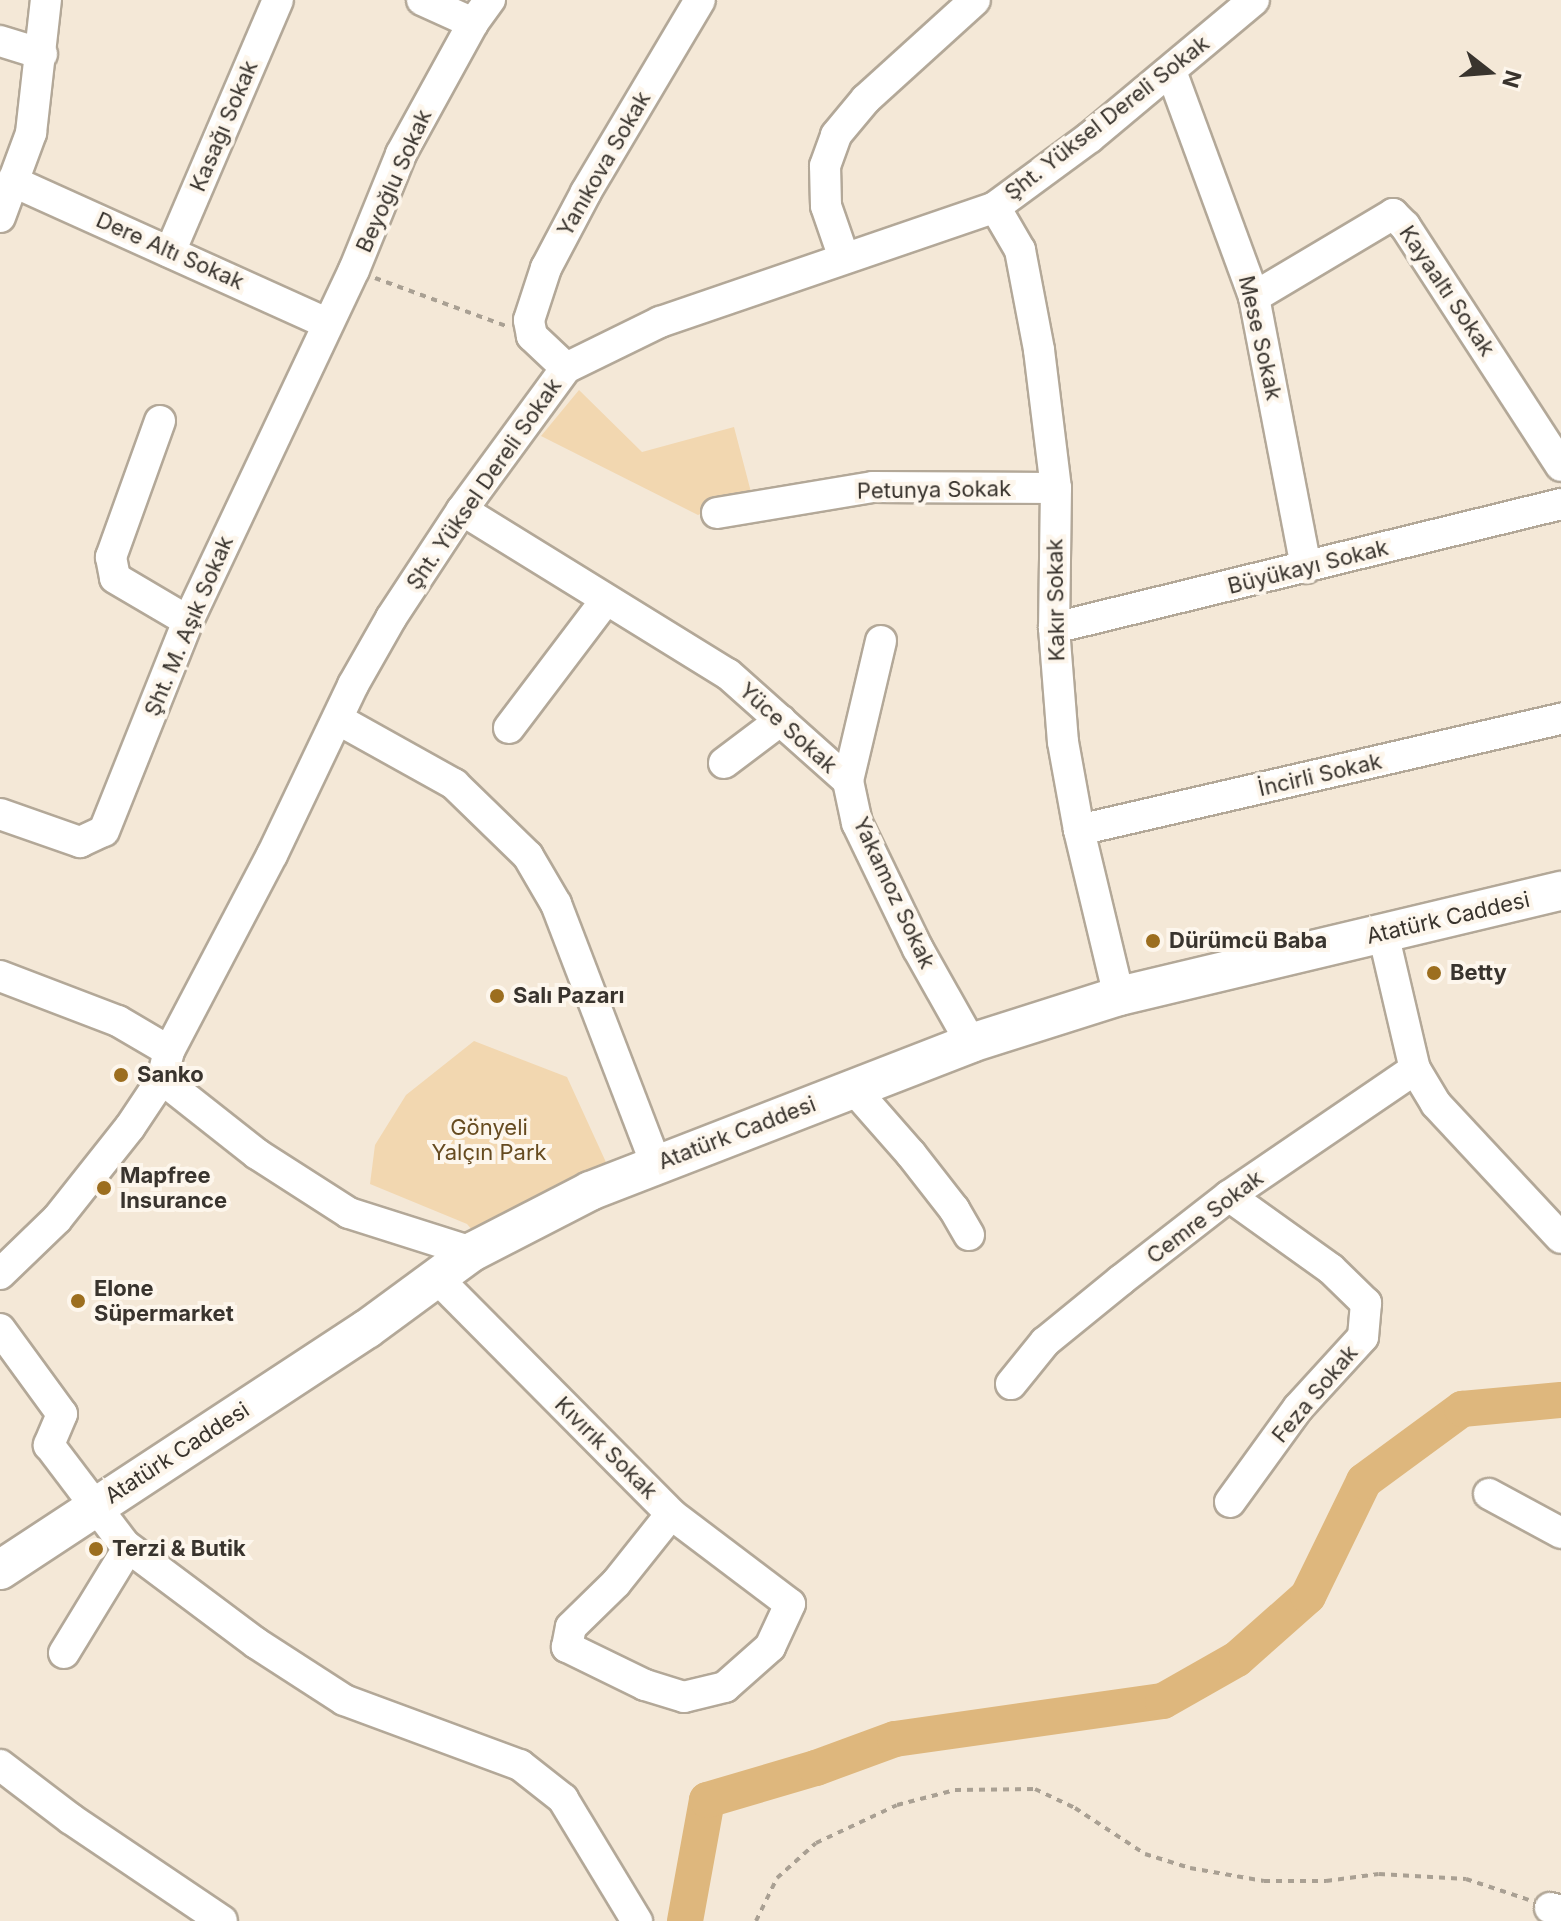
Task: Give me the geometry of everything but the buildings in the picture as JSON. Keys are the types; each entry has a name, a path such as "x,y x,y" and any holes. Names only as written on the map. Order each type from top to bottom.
{"main road":[{"name":"Atatürk Caddesi","path":"0,1570 367,1329 472,1252 590,1191 971,1043 1119,996 1561,891"}],"street":[{"path":"0,217 31,133 46,0"},
{"name":"Kasağı Sokak","path":"170,252 278,0"},
{"path":"422,0 481,12"},
{"name":"Yanıkova Sokak","path":"532,336 529,320 546,268 586,192 700,0"},
{"path":"844,258 826,206 825,166 836,135 866,99 975,0"},
{"name":"Şht. Yüksel Dereli Sokak","path":"0,1274 57,1219 130,1127 165,1065 339,720 353,685 391,618 462,510 566,368 660,322 995,207 1089,138 1254,0"},
{"name":"Beyoğlu Sokak","path":"327,323 354,270 401,154 481,12"},
{"path":"0,41 42,54"},
{"name":"Mese Sokak","path":"1171,71 1254,297 1306,568"},
{"name":"Dere Altı Sokak","path":"12,181 327,323"},
{"name":"Kakır Sokak","path":"995,207 1020,250 1039,350 1056,488 1054,628 1063,742 1079,830 1119,996"},
{"name":"Kayaaltı Sokak","path":"1254,297 1393,214 1414,239 1561,466"},
{"name":"Şht. M. Aşık Sokak","path":"0,814 80,842 104,831 188,621 327,323"},
{"path":"532,336 566,368"},
{"path":"160,421 111,557 115,578 188,621"},
{"name":"Petunya Sokak","path":"717,513 873,487 1056,488"},
{"name":"Büyükayı Sokak","path":"1054,628 1561,504"},
{"path":"462,510 605,601 509,728"},
{"name":"Yüce Sokak","path":"605,601 728,674 848,781"},
{"name":"Yakamoz Sokak","path":"881,641 848,781 857,823 918,949 971,1043"},
{"name":"İncirli Sokak","path":"1079,830 1561,719"},
{"path":"339,720 454,784 528,856 556,904 656,1164"},
{"path":"724,763 781,720"},
{"path":"1383,933 1415,1069 1436,1104 1561,1238"},
{"path":"0,976 118,1021 257,1154 349,1213 472,1252"},
{"name":"Cemre Sokak","path":"1011,1384 1045,1342 1229,1196 1415,1069"},
{"path":"853,1088 945,1198 969,1235"},
{"name":"Feza Sokak","path":"1229,1196 1331,1269 1366,1303 1363,1337 1298,1408 1230,1502"},
{"name":"Kıvırık Sokak","path":"436,1277 671,1514 790,1604 770,1647 725,1687 684,1697 645,1685 567,1647 571,1627 616,1583 671,1514"},
{"path":"6,1347 62,1414 49,1445 128,1548 256,1643 344,1700 520,1765 563,1799 637,1921"},
{"path":"1489,1494 1561,1533"},
{"path":"64,1653 128,1548"},
{"path":"0,1765 71,1819 222,1921"}],"path":[{"path":"354,270 532,336"},
{"path":"756,1921 777,1878 816,1843 897,1805 955,1790 1035,1789 1075,1808 1145,1854 1190,1868 1264,1881 1326,1881 1379,1874 1466,1879 1556,1909"}],"green space":[{"path":"579,390 642,452 734,427 751,492 698,515 541,436"},
{"name":"Gönyeli Yalçın Park","path":"474,1041 567,1077 610,1171 484,1244 467,1224 370,1184 375,1145 406,1095"}],"waterway":[{"path":"685,1921 707,1800 816,1768 895,1739 1163,1701 1237,1659 1308,1596 1364,1481 1462,1409 1561,1400"}],"place":[{"name":"Dürümcü Baba","path":"1153,941"},
{"name":"Betty","path":"1434,973"},
{"name":"Salı Pazarı","path":"497,996"},
{"name":"Sanko","path":"121,1075"},
{"name":"Mapfree Insurance","path":"104,1188"},
{"name":"Elone Süpermarket","path":"78,1301"},
{"name":"Terzi & Butik","path":"96,1549"}]}
